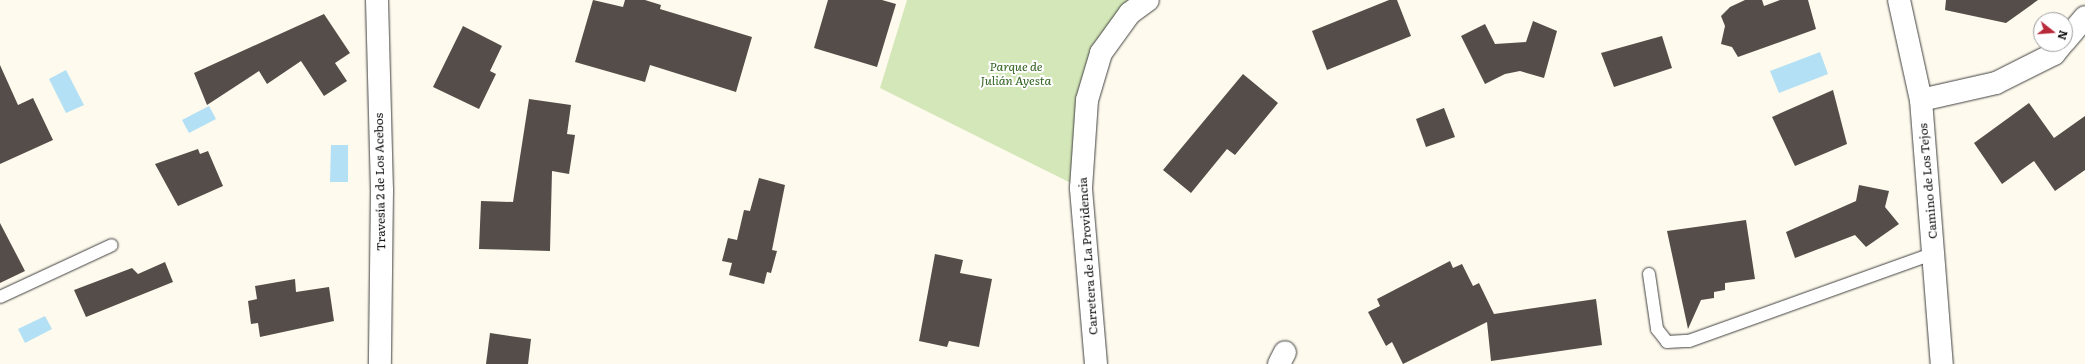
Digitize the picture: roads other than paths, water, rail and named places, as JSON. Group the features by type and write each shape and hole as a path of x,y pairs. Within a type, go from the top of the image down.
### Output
{"street":[{"name":"Travesía 2 de Los Acebos","path":"377,0 382,190 380,364"},
{"name":"Carretera de La Providencia","path":"1096,364 1081,188 1088,100 1101,53 1130,13 1148,0"},
{"name":"Camino de Los Tejos","path":"1899,0 1921,100 1935,253 1942,364"},
{"path":"2073,31 2085,17"},
{"path":"1921,100 1996,83 2056,52"}],"lane":[{"path":"0,297 112,245"},
{"path":"1650,274 1657,329 1667,342 1688,341 1935,253"}],"water":[{"path":"1820,52 1828,74 1779,93 1770,71"},
{"path":"66,70 84,105 66,113 49,79"},
{"path":"209,106 216,119 189,133 182,120"},
{"path":"331,145 348,145 348,182 330,182"},
{"path":"45,316 52,329 25,343 18,329"}],"park label":[{"name":"Parque de Julián Ayesta","path":"1016,74"}]}
